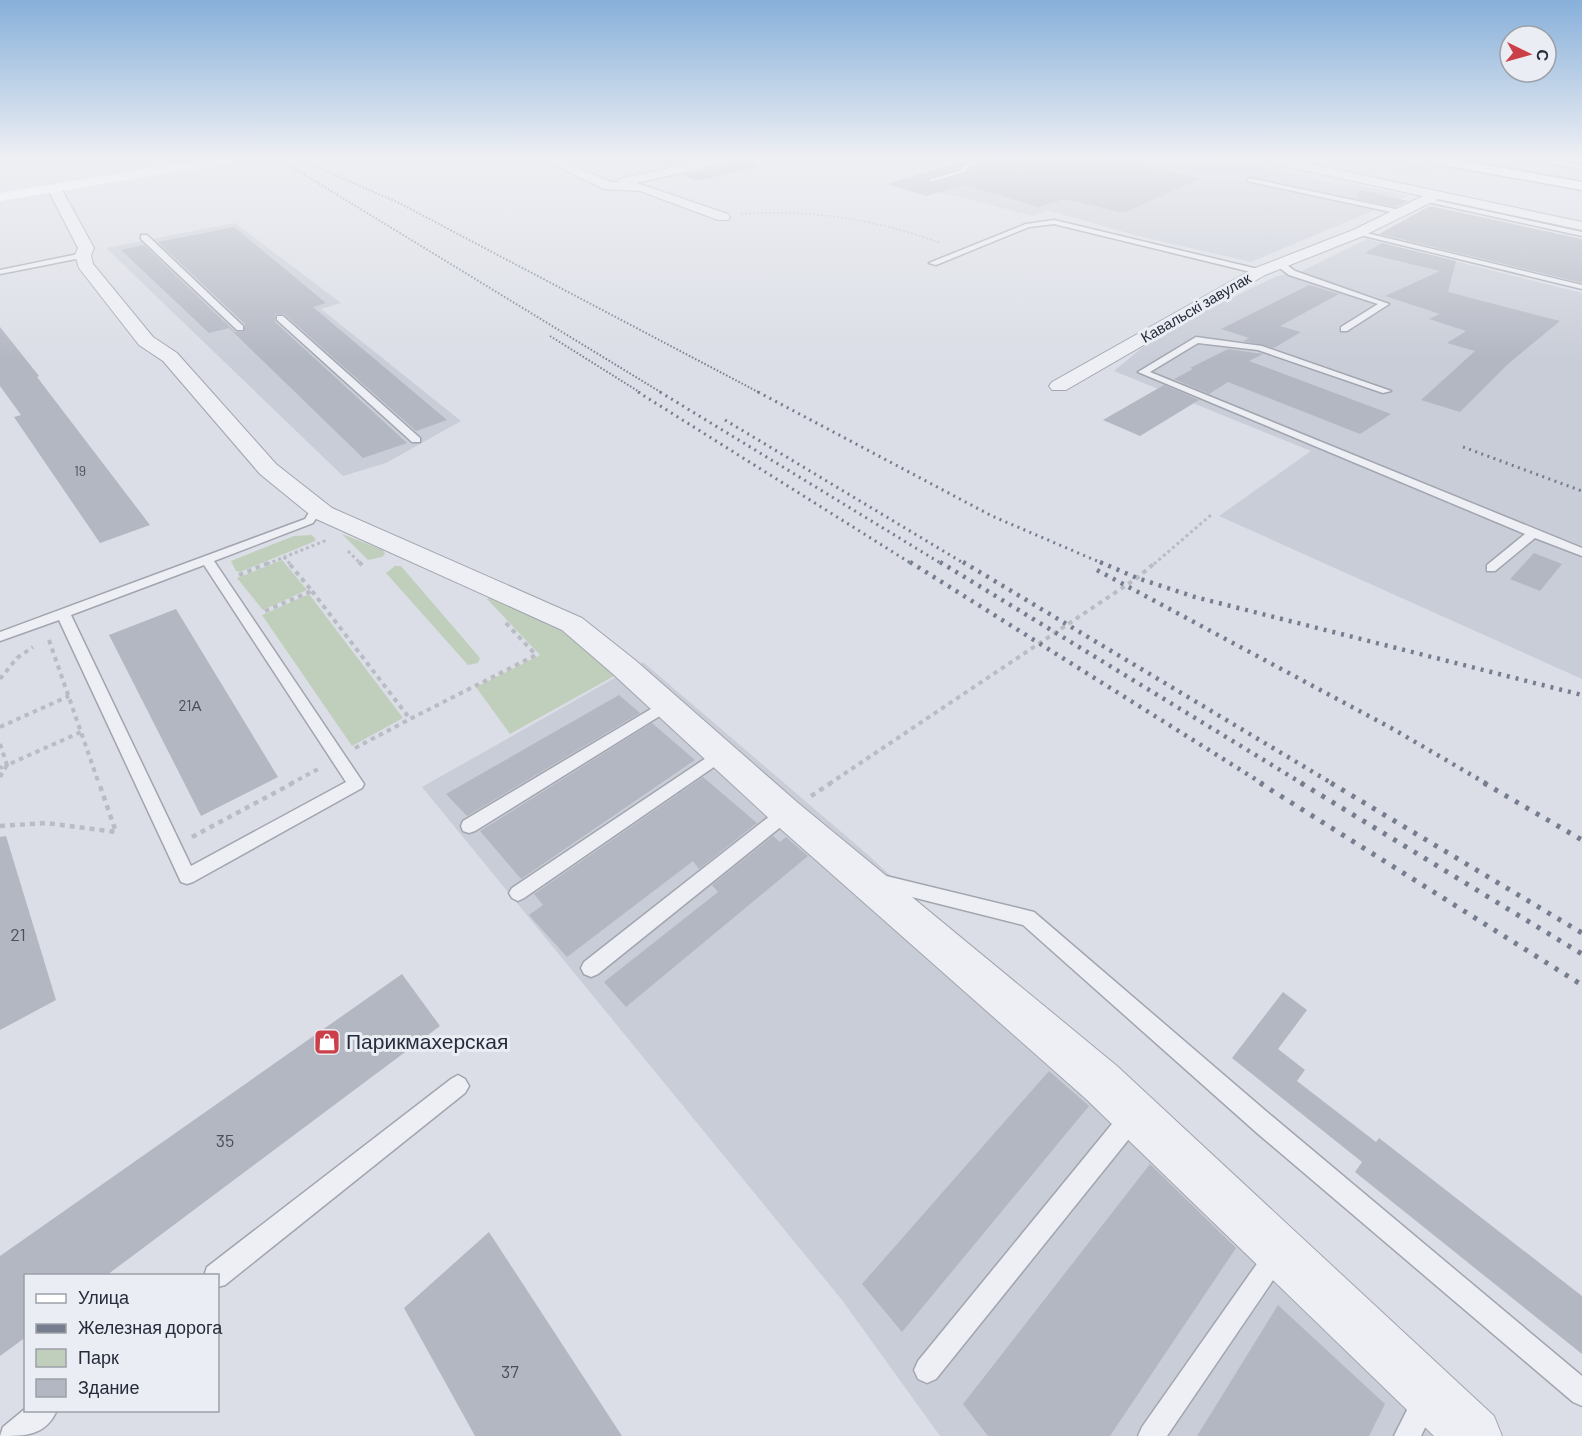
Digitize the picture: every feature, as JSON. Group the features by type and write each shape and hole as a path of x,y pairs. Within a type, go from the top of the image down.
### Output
{"street":[{"path":"74,225 86,248 83,255 85,265 146,341 170,357 268,469 317,508 572,624 786,813 1101,1082 1474,1436"},
{"name":"Кавальскі завулак","path":"1059,386 1259,272 1374,225"}],"lane":[{"path":"933,263 1028,225"},
{"path":"1066,225 1259,272"},
{"path":"1545,225 1582,234"},
{"path":"1358,233 1582,287"},
{"path":"144,237 240,327"},
{"path":"0,272 83,255"},
{"path":"1280,264 1292,273 1385,304 1344,329"},
{"path":"280,318 416,440"},
{"path":"1386,391 1259,348 1196,340 1143,372 1582,552"},
{"path":"0,637 309,521 317,508"},
{"path":"1491,568 1533,533"},
{"path":"63,614 187,877 356,784 207,559"},
{"path":"469,826 666,705"},
{"path":"518,893 720,754"},
{"path":"591,968 786,813"},
{"path":"862,878 1028,918 1265,1125 1582,1393"},
{"path":"217,1274 458,1086"},
{"path":"927,1370 1134,1114"},
{"path":"1151,1436 1279,1251"},
{"path":"1407,1436 1429,1393"},
{"path":"12,1436 42,1412"}],"path":[{"path":"888,225 963,252"},
{"path":"786,813 1137,578 1211,515"},
{"path":"284,557 410,718"},
{"path":"261,612 312,591"},
{"path":"186,827 191,838 410,718 536,655 498,614"},
{"path":"0,826 46,823 116,832 48,636"},
{"path":"0,727 69,696"},
{"path":"0,768 81,732"},
{"path":"0,744 7,765 0,777"}],"shaded area":[{"path":"225,225 238,225 341,303 321,309 461,421 386,463 343,476 106,248"},
{"path":"1100,225 1339,225 1251,262"},
{"path":"1367,239 1582,293 1582,679 1219,516 1311,451 1114,371 1149,342 1190,318 1277,276 1302,271"},
{"path":"643,662 867,854 1500,1436 940,1436 842,1300 422,787"}],"green space":[{"path":"342,534 383,550 385,554 382,557 368,560"},
{"path":"312,535 316,540 313,542 240,572 236,571 231,561 294,536"},
{"path":"282,560 307,590 263,610 237,578"},
{"path":"395,566 401,566 480,658 478,663 468,665 386,573"},
{"path":"309,594 403,718 352,746 262,615"},
{"path":"494,595 558,628 616,675 510,734 476,687 540,655 487,599"}],"building":[{"path":"1395,225 1518,225 1582,239 1582,283 1379,234"},
{"path":"234,227 326,303 313,307 447,420 416,431 284,314 275,314 275,322 407,443 363,458 229,328 209,333 121,250 144,245 235,332 243,332 245,324 158,242"},
{"path":"1382,243 1456,261 1448,292 1560,321 1508,364 1460,412 1421,400 1475,351 1447,343 1466,331 1429,319 1440,314 1385,296 1440,271 1365,253"},
{"path":"1309,285 1339,294 1280,326 1301,332 1274,348 1243,341 1249,338 1221,329"},
{"path":"0,327 150,525 100,543 14,417 21,415 0,386"},
{"path":"1228,349 1263,354 1249,361 1391,414 1360,434 1228,382 1209,394 1174,379 1193,369 1190,368"},
{"path":"1164,385 1199,400 1140,436 1103,420"},
{"path":"1534,553 1562,564 1540,591 1510,579"},
{"path":"176,609 278,777 201,816 109,635"},
{"path":"619,695 640,713 467,816 446,794"},
{"path":"652,723 695,760 521,879 480,831"},
{"path":"703,777 757,823 699,869 693,861 567,957 529,915 543,905 534,894"},
{"path":"6,836 56,1000 0,1030 0,837"},
{"path":"773,836 780,842 786,837 808,856 626,1007 604,982 718,892 712,885"},
{"path":"402,974 440,1026 108,1274 24,1274 24,1338 0,1356 0,1256"},
{"path":"1283,992 1307,1010 1278,1049 1305,1070 1297,1081 1376,1142 1379,1138 1582,1296 1582,1354 1355,1172 1362,1162 1232,1058"},
{"path":"1049,1071 1089,1106 902,1332 862,1284"},
{"path":"1150,1164 1236,1248 1110,1436 988,1436 963,1404"},
{"path":"489,1232 622,1436 475,1436 404,1308"},
{"path":"1278,1305 1385,1404 1369,1436 1197,1436"}],"railway":[{"path":"387,225 662,393"},
{"path":"441,225 760,393"},
{"path":"550,336 641,393"},
{"path":"638,392 912,564"},
{"path":"660,392 942,564"},
{"path":"758,392 992,516 1104,564"},
{"path":"725,420 965,564"},
{"path":"1463,447 1582,491"},
{"path":"910,562 1263,784"},
{"path":"940,562 1303,784"},
{"path":"963,562 1333,784"},
{"path":"1100,562 1137,578 1195,597 1582,695"},
{"path":"1097,570 1393,729 1487,784"},
{"path":"1260,783 1582,985"},
{"path":"1301,783 1582,954"},
{"path":"1331,783 1582,933"},
{"path":"1484,783 1582,840"}],"place":[{"name":"Парикмахерская","path":"327,1042"}]}
